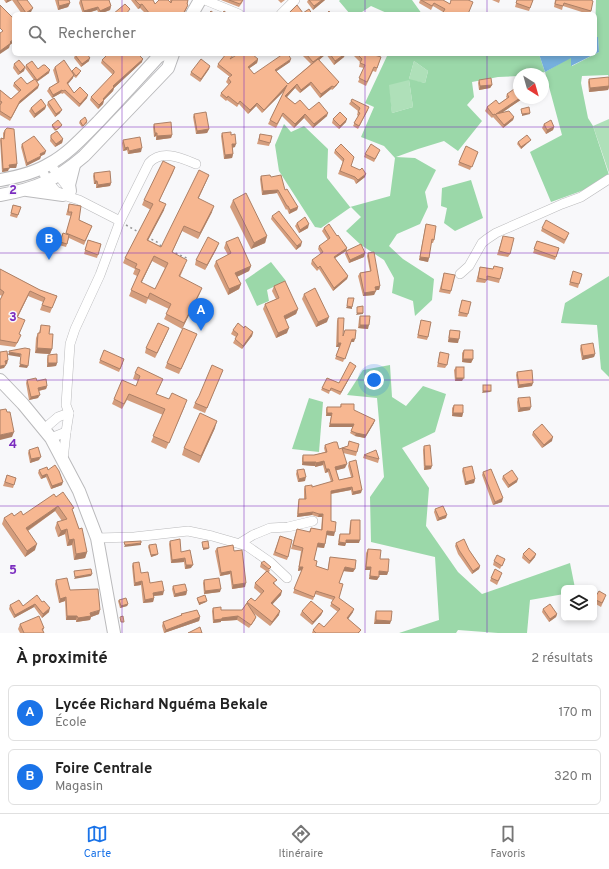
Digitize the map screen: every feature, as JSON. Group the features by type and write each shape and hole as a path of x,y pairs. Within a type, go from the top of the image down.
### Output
{"main road":[{"path":"193,12 200,0"},
{"path":"0,180 11,178 45,166 82,138 160,56"},
{"path":"0,195 26,190 48,182 74,165 168,68 172,56"},
{"path":"26,190 69,195 70,179 74,165"},
{"path":"0,380 48,433 79,491 97,538 114,633"}],"street":[{"path":"205,0 234,12"},
{"path":"283,12 296,0"},
{"path":"63,460 69,413 66,405 70,344 75,329 100,275 120,220 153,158 160,156 175,156 196,164"},
{"path":"45,166 59,176 69,195"},
{"path":"45,166 48,182 52,188 120,220"},
{"path":"460,274 469,266 482,243 487,239 502,230 562,204 573,201 609,179"},
{"path":"36,420 45,420 69,413"},
{"path":"48,433 58,417"},
{"path":"48,433 66,432"},
{"path":"240,543 253,535 270,528 288,527 313,521"},
{"path":"97,538 134,537 188,531 212,536 240,543 270,562 287,578"}],"path":[{"path":"120,220 157,242 161,246 189,259"}],"green space":[{"path":"412,0 421,12 384,12 371,6 362,12 348,12 339,1"},
{"path":"596,0 609,0 609,77 608,75 582,76 581,83 588,118 593,126 609,175 584,190 551,202 530,152 562,135 549,87 549,70 571,57 572,66 591,56 597,56 597,53 599,52"},
{"path":"387,56 540,56 544,68 513,68 513,76 498,77 472,82 474,97 467,105 482,121 458,151 444,141 396,157 415,158 436,170 425,192 428,207 420,224 397,234 389,246 403,259 434,279 432,300 415,316 413,301 392,293 394,278 384,260 361,245 346,231 361,217 351,207 321,228 315,227 279,171 275,145 284,124 291,132 304,126 328,149 327,178 350,207 390,196 395,158 384,146 361,137 374,107 365,103","holes":["414,61 428,71 425,83 409,79","409,80 413,107 392,113 389,85"]},
{"path":"414,61 428,71 425,83 409,80 413,107 392,113 388,84 409,79"},
{"path":"609,119 609,173 593,126"},
{"path":"471,180 483,218 455,231 444,223 447,208 441,206 442,188"},
{"path":"271,262 286,281 267,290 269,301 257,306 245,280"},
{"path":"609,276 609,377 601,369 597,325 561,323 565,303"},
{"path":"390,365 392,397 406,406 423,386 446,394 435,432 402,448 429,488 426,526 458,572 482,594 570,563 574,585 561,585 561,595 530,600 527,633 498,633 458,630 456,633 399,633 439,620 435,557 371,542 370,497 384,477 377,398 347,395 363,370"},
{"path":"309,398 323,402 319,452 292,449"}],"water":[{"path":"597,37 598,37 599,52 597,53"},
{"path":"540,56 591,56 571,66 571,58 549,70 549,68 544,68"}],"building":[{"path":"17,0 27,0 33,8 25,12"},
{"path":"58,0 69,0 70,3 59,6"},
{"path":"81,0 109,0 111,6 100,11 98,7 84,11"},
{"path":"135,0 153,0 155,4 159,0 168,0 171,3 172,0 188,0 188,5 184,12 148,12 142,4 140,5"},
{"path":"229,0 243,0 240,4"},
{"path":"309,0 322,0 314,6"},
{"path":"421,0 443,0 450,4 451,0 468,0 473,2 469,12 443,12 445,9 434,3 432,6"},
{"path":"517,0 533,0 530,8 516,3"},
{"path":"556,0 593,1 591,11 564,3 563,6 555,4"},
{"path":"125,4 130,9 128,12 115,12"},
{"path":"0,5 12,17 12,40 10,42 11,43 0,51 0,33 3,31 0,28"},
{"path":"297,5 302,12 290,12"},
{"path":"76,56 88,56 90,58 82,64"},
{"path":"106,56 140,56 143,59 113,86 114,87 99,105 91,97 114,73 114,71 102,60"},
{"path":"224,56 232,56 230,59 235,56 254,56 258,59 248,67 254,74 280,56 289,56 291,59 275,70 288,84 318,59 339,82 334,87 332,86 321,94 311,82 301,90 297,84 285,96 295,104 300,100 309,110 319,102 328,113 314,124 305,114 295,124 283,113 277,124 270,120 287,85 264,110 257,103 250,110 240,101 238,104 228,96 227,98 221,93 231,82 228,78 232,75 218,64"},
{"path":"308,56 321,56 313,62"},
{"path":"331,56 342,56 335,61"},
{"path":"359,56 381,57 377,68 374,67 367,82 359,78 365,65 360,63 362,59"},
{"path":"201,59 210,66 201,79 191,72"},
{"path":"19,60 25,67 20,72 14,64"},
{"path":"64,60 74,75 67,83 74,93 80,87 88,95 80,104 65,90 53,95 49,88 59,82 55,67"},
{"path":"32,61 38,69 45,65 50,70 37,80 26,65"},
{"path":"76,67 81,71 76,76 72,71"},
{"path":"21,77 27,84 35,79 39,85 20,101 11,118 0,111 0,105 2,102 0,101 0,90 11,99 21,90 14,83"},
{"path":"609,77 609,86 590,88 589,79"},
{"path":"491,78 492,85 480,86 479,80"},
{"path":"513,90 513,103 496,114 509,111 514,117 504,125 487,107 496,100 499,104 509,97 507,94"},
{"path":"54,98 62,110 56,114 48,102"},
{"path":"41,99 46,106 35,114 31,108"},
{"path":"352,99 369,107 359,126 354,123 360,113 358,112 360,108 351,101"},
{"path":"529,107 530,113 522,114 521,109"},
{"path":"206,112 209,129 197,131 194,114"},
{"path":"340,112 347,119 340,126 333,119"},
{"path":"85,117 87,121 83,126 80,121"},
{"path":"58,120 62,125 56,130 52,125"},
{"path":"551,120 554,127 547,130 544,124"},
{"path":"171,122 172,135 157,136 157,133 155,133 154,124"},
{"path":"7,128 14,129 17,164 9,165 10,168 3,169 1,138 4,139 5,130"},
{"path":"57,131 63,139 56,144 51,138 51,135"},
{"path":"231,132 231,135 235,134 236,144 232,144 233,154 225,155 222,133"},
{"path":"260,134 272,136 270,143 259,140"},
{"path":"527,135 531,140 521,147 518,142"},
{"path":"34,136 46,151 40,154 41,156 27,163 22,144"},
{"path":"140,137 142,148 129,151 128,147 125,148 123,140"},
{"path":"341,144 354,157 351,166 360,170 362,168 366,174 358,180 355,177 340,171 344,159 335,150"},
{"path":"371,144 380,150 375,159 365,154"},
{"path":"466,146 478,152 472,167 459,162"},
{"path":"163,161 175,167 159,201 166,204 147,240 161,247 199,170 209,175 198,198 214,206 200,233 184,226 172,252 187,260 179,276 202,288 184,323 166,314 171,304 150,293 148,298 131,290 140,270 135,268 137,264 125,258 153,204 144,200","holes":["154,256 168,263 155,289 141,282"]},
{"path":"110,171 111,183 98,185 97,181 95,181 94,173"},
{"path":"270,175 271,177 281,175 285,190 287,189 298,207 290,210 278,190 263,191 261,176"},
{"path":"246,193 267,236 254,243 233,200"},
{"path":"69,204 81,206 79,220 92,226 85,241 66,233 72,212 68,212"},
{"path":"13,205 21,207 18,215 11,213"},
{"path":"279,211 302,242 297,246 272,216"},
{"path":"305,217 309,224 300,230 297,223"},
{"path":"546,220 569,233 565,240 542,228"},
{"path":"329,224 347,248 334,257 348,276 334,288 320,266 318,268 312,260 323,252 319,246 330,238 324,228"},
{"path":"426,224 436,226 429,258 420,257"},
{"path":"63,233 69,235 67,244 60,242"},
{"path":"503,236 514,238 510,254 499,251"},
{"path":"208,237 219,243 207,265 196,260"},
{"path":"238,237 251,266 235,273 241,284 229,289 216,261 231,253 226,242"},
{"path":"88,240 101,244 98,255 85,250"},
{"path":"537,241 559,248 556,257 534,249"},
{"path":"361,244 365,253 350,260 346,251"},
{"path":"374,252 380,286 375,287 376,291 364,293 360,273 371,271 368,253"},
{"path":"494,266 503,268 500,279 487,276 487,280 478,278 480,267 493,269"},
{"path":"0,269 40,290 57,296 52,308 42,305 45,298 30,291 17,317 25,320 17,343 0,340 0,300 4,292 0,289"},
{"path":"573,271 582,274 579,284 570,282"},
{"path":"444,273 455,275 451,291 441,289"},
{"path":"285,281 298,309 284,316 289,328 278,333 265,304 279,298 274,286"},
{"path":"315,288 329,317 318,322 304,294"},
{"path":"348,298 354,298 352,307 347,306"},
{"path":"462,300 471,302 468,314 459,312"},
{"path":"363,306 363,313 357,313 357,307"},
{"path":"360,316 370,316 369,325 360,325"},
{"path":"338,318 344,318 343,336 345,330 356,330 355,339 352,339 345,359 336,356 341,343 338,343"},
{"path":"421,320 431,322 428,337 418,335"},
{"path":"158,323 169,328 157,353 146,348"},
{"path":"238,323 244,328 245,326 253,332 243,346 235,339 238,334 233,330"},
{"path":"41,325 50,326 49,334 53,334 52,349 37,348 38,333 40,333"},
{"path":"183,328 197,334 181,369 167,363"},
{"path":"450,330 460,331 459,339 449,338"},
{"path":"593,343 595,354 583,356 581,345"},
{"path":"25,348 30,349 28,366 20,364 21,354 9,352"},
{"path":"104,350 124,359 120,369 100,360"},
{"path":"464,350 473,350 473,359 463,359"},
{"path":"7,351 8,360 5,361 6,365 0,366 0,352"},
{"path":"440,352 449,354 447,365 438,363"},
{"path":"57,354 57,363 48,363 48,355"},
{"path":"350,362 356,366 341,392 331,388 330,391 322,388 327,378 339,383"},
{"path":"212,365 223,370 207,408 195,403"},
{"path":"138,367 163,379 156,394 169,399 172,393 187,400 169,443 153,436 165,409 129,394 124,404 114,399 122,380 136,386 140,376 135,373"},
{"path":"456,367 464,367 464,378 456,378"},
{"path":"532,370 533,383 519,385 517,372"},
{"path":"36,378 37,381 46,379 47,386 38,388 40,395 31,397 27,380"},
{"path":"483,385 491,385 491,391 483,391"},
{"path":"530,397 531,407 520,408 518,398"},
{"path":"341,404 354,404 354,410 375,420 366,435 351,431 354,424 330,424 332,413 327,413 327,407 341,407"},
{"path":"454,405 463,405 463,413 453,413"},
{"path":"6,409 7,412 10,412 14,432 0,435 0,410"},
{"path":"200,413 217,421 201,456 184,448"},
{"path":"542,424 553,437 544,445 533,432"},
{"path":"349,441 359,444 357,452 342,448 348,446"},
{"path":"334,442 337,442 339,449 342,448 347,464 335,467 339,480 353,477 349,462 356,460 362,490 353,492 352,487 331,491 331,521 336,522 335,532 327,531 325,544 318,543 314,560 317,561 316,566 328,570 330,557 356,560 355,569 345,567 339,583 343,584 339,598 354,609 347,618 361,630 358,633 316,633 313,630 319,623 324,627 340,609 331,603 335,597 316,591 314,597 294,589 303,567 299,567 303,548 293,545 297,529 310,532 311,528 322,530 323,514 313,512 298,514 299,499 306,499 305,486 312,485 312,487 333,481 329,469 326,469 324,461 316,463 303,462 303,455 314,455 327,452 325,445"},
{"path":"430,445 432,466 425,466 424,446"},
{"path":"38,447 41,457 31,459 29,450"},
{"path":"376,450 379,459 364,455"},
{"path":"55,465 63,482 52,486 47,474 42,476 39,470 47,467 48,470"},
{"path":"472,466 475,479 466,482 463,468"},
{"path":"304,469 306,477 299,479 297,470"},
{"path":"491,469 503,498 495,502 483,472"},
{"path":"512,470 518,479 509,485 503,476"},
{"path":"7,475 16,478 14,485 5,482"},
{"path":"63,492 74,508 72,509 79,529 82,528 87,552 76,554 74,539 69,540 67,529 61,531 57,522 67,519 58,506 26,528 37,544 27,551 4,518 12,513 14,516 21,511 23,515 54,494 56,497"},
{"path":"443,506 447,515 439,518 435,509"},
{"path":"351,520 360,520 360,540 346,540 346,543 339,542 340,534 350,534"},
{"path":"280,536 292,540 288,557 275,552"},
{"path":"180,539 181,552 190,550 193,565 186,565 185,558 172,560 170,541"},
{"path":"464,539 469,550 480,566 473,571 456,543"},
{"path":"141,541 141,543 125,545 124,542"},
{"path":"208,541 209,548 203,548 202,542"},
{"path":"156,544 158,554 151,555 149,545"},
{"path":"233,545 234,551 242,550 246,583 233,585 231,571 221,573 217,548"},
{"path":"529,548 536,554 530,561 523,554"},
{"path":"368,549 381,550 380,559 389,559 388,572 379,571 379,577 370,576 371,567 366,567"},
{"path":"497,555 505,559 502,566 494,561"},
{"path":"264,561 271,567 269,569 261,563"},
{"path":"139,562 141,573 148,572 150,583 162,581 164,591 153,593 154,598 145,600 142,581 135,583 133,563"},
{"path":"91,569 92,574 75,577 74,571"},
{"path":"495,569 502,573 498,581 491,578"},
{"path":"267,571 277,580 273,583 282,591 271,603 280,611 272,622 247,602 251,598 255,601 264,591 255,583"},
{"path":"67,578 70,590 98,589 100,610 90,613 91,616 78,618 77,616 67,616 66,597 60,599 56,580"},
{"path":"219,578 221,589 205,591 204,580"},
{"path":"185,584 187,591 175,594 173,586"},
{"path":"599,591 606,595 602,603 597,600 597,594"},
{"path":"37,595 42,602 44,601 50,608 43,614 35,604 15,615 10,605 19,600 23,606"},
{"path":"205,595 207,601 199,603 197,598"},
{"path":"126,598 128,604 121,606 119,600"},
{"path":"311,601 323,611 313,622 302,611"},
{"path":"247,603 256,617 251,625 238,616 214,620 213,608 221,607 221,610 242,610"},
{"path":"550,604 557,614 550,619 543,609"},
{"path":"197,610 200,617 166,630 163,622 182,615 181,614"},
{"path":"376,611 392,611 391,621 376,620"},
{"path":"39,616 44,628 42,629 44,633 24,633 20,624"},
{"path":"123,616 124,622 121,622 120,617"},
{"path":"200,627 202,633 188,633"}],"place":[{"name":"Foire Centrale","path":"49,260"},
{"name":"Lycée Richard Nguéma Bekale","path":"201,331"}]}
